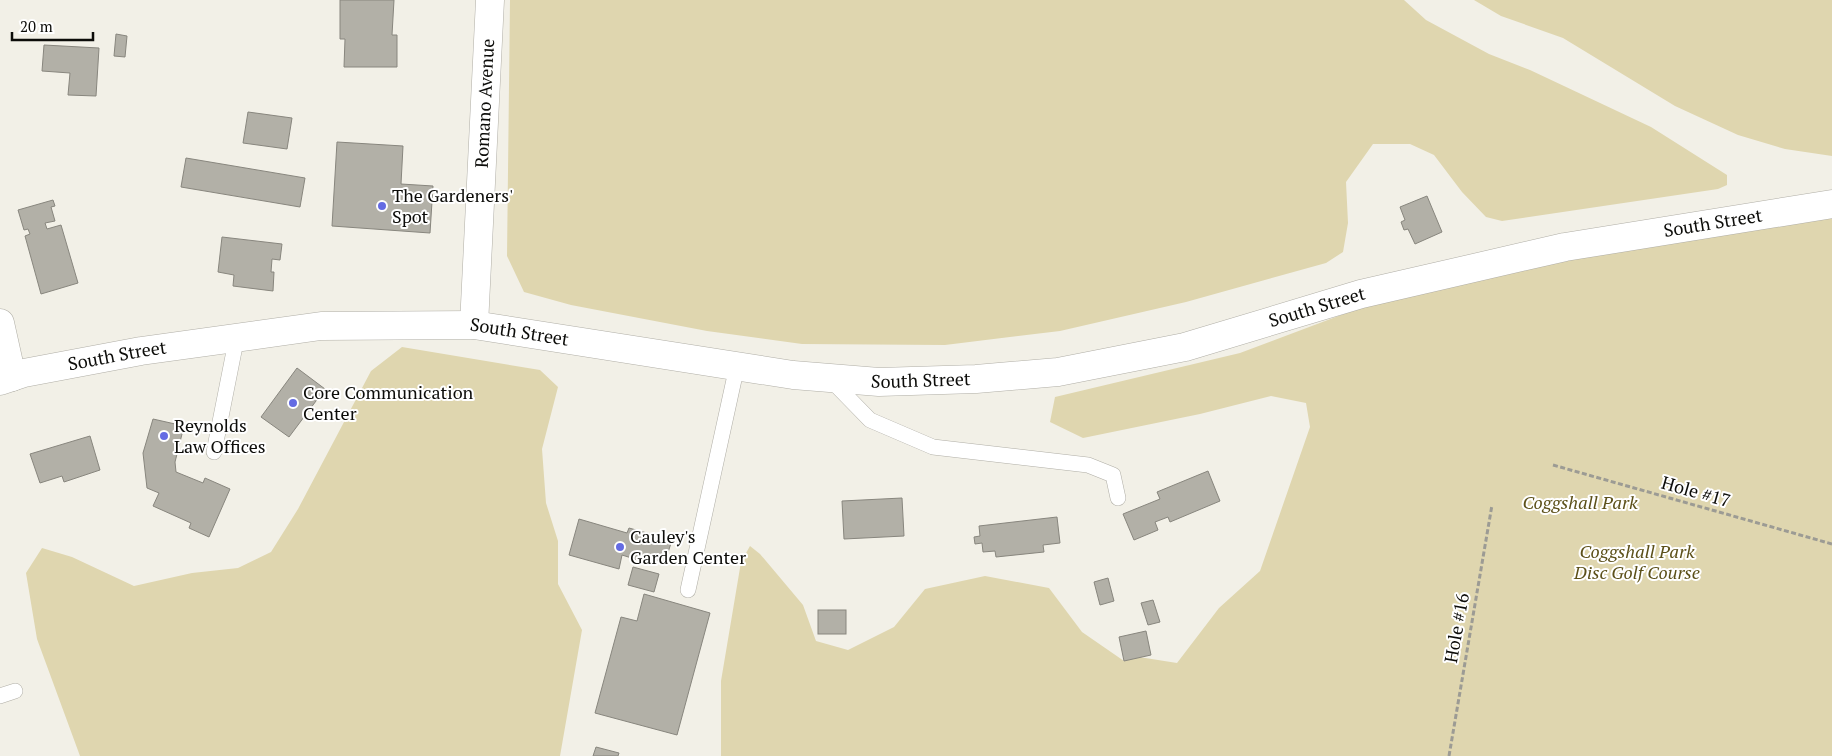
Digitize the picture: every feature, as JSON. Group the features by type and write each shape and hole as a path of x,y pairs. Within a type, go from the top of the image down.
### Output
{"main road":[{"name":"Romano Avenue","path":"474,325 490,0"},
{"name":"South Street","path":"6,379 141,351 237,336 321,326 474,325 793,375 879,382 976,379 1058,372 1185,347 1361,294 1566,247 1832,204"},
{"path":"0,323 6,379"}],"lane":[{"path":"214,452 237,336"},
{"path":"688,590 737,366"},
{"path":"829,378 870,420 933,447 1088,465 1113,475 1118,498"},
{"path":"0,696 15,691"}],"path":[{"name":"Hole #17","path":"1553,465 1832,544"},
{"name":"Hole #16","path":"1449,756 1492,505"}],"green space":[{"path":"510,0 1404,0 1426,20 1489,54 1530,70 1651,127 1727,175 1727,185 1718,189 1502,221 1486,217 1462,192 1434,155 1410,144 1373,144 1346,182 1348,223 1343,252 1326,263 1186,302 1060,331 945,345 802,344 707,331 571,305 524,292 507,256"},
{"path":"1474,0 1832,0 1832,156 1785,149 1738,135 1675,106 1563,38 1501,16"},
{"name":"Coggshall Park","path":"1832,204 1832,756 721,756 721,681 741,562 750,546 760,554 803,605 816,641 848,650 894,627 925,589 985,576 1049,588 1082,632 1124,661 1139,657 1177,663 1219,608 1260,571 1310,427 1306,403 1271,396 1200,414 1083,438 1050,422 1055,397 1240,353 1357,309 1361,294"},
{"path":"402,347 540,370 558,387 542,449 546,503 558,541 558,584 582,630 560,756 80,756 37,639 26,573 42,548 72,557 134,586 192,573 238,568 271,552 298,509 371,371"}],"building":[{"path":"340,0 394,0 392,35 397,35 397,67 344,67 345,39 340,39"},
{"path":"116,34 127,36 125,57 114,56"},
{"path":"44,45 99,48 96,96 68,95 70,73 42,71"},
{"path":"248,112 292,118 287,149 243,143"},
{"name":"The Gardeners' Spot","path":"337,142 403,146 401,184 433,186 430,233 332,226"},
{"path":"186,158 305,178 300,207 181,187"},
{"path":"1427,196 1442,232 1415,244 1408,229 1404,230 1401,222 1405,220 1400,207"},
{"path":"53,200 55,206 51,207 55,221 45,223 47,229 61,225 78,283 41,294 25,236 30,234 28,229 24,230 18,210"},
{"path":"222,237 282,244 280,260 272,259 271,272 274,272 273,291 233,286 234,275 218,272"},
{"name":"Core Communication Center","path":"297,368 325,389 289,437 261,417"},
{"path":"153,419 184,426 175,462 176,472 203,483 205,478 230,489 209,537 189,528 191,523 153,506 159,493 147,488 143,453"},
{"path":"90,436 100,470 64,482 62,476 40,483 30,454"},
{"path":"1208,471 1220,501 1170,522 1168,517 1155,522 1158,530 1134,540 1123,514 1160,499 1157,492"},
{"path":"902,498 904,536 844,539 842,501"},
{"path":"1057,517 1060,543 1043,545 1044,552 996,557 995,551 983,552 982,543 975,544 974,537 980,536 979,526"},
{"name":"Cauley's Garden Center","path":"579,519 627,533 629,528 672,540 665,562 639,556 638,560 622,555 619,569 569,555"},
{"path":"633,567 659,574 654,592 628,585"},
{"path":"1108,578 1114,601 1100,605 1094,582"},
{"path":"644,594 710,613 677,735 595,713 621,617 637,621"},
{"path":"1153,600 1160,622 1148,625 1141,603"},
{"path":"818,610 846,610 846,634 818,634"},
{"path":"1146,631 1151,655 1124,661 1119,637"},
{"path":"596,747 619,753 618,756 593,756"}],"place":[{"name":"The Gardeners' Spot","path":"382,206"},
{"name":"Core Communication Center","path":"293,403"},
{"name":"Reynolds Law Offices","path":"164,436"},
{"name":"Cauley's Garden Center","path":"620,547"}],"park label":[{"name":"Coggshall Park Disc Golf Course","path":"1637,562"}]}
